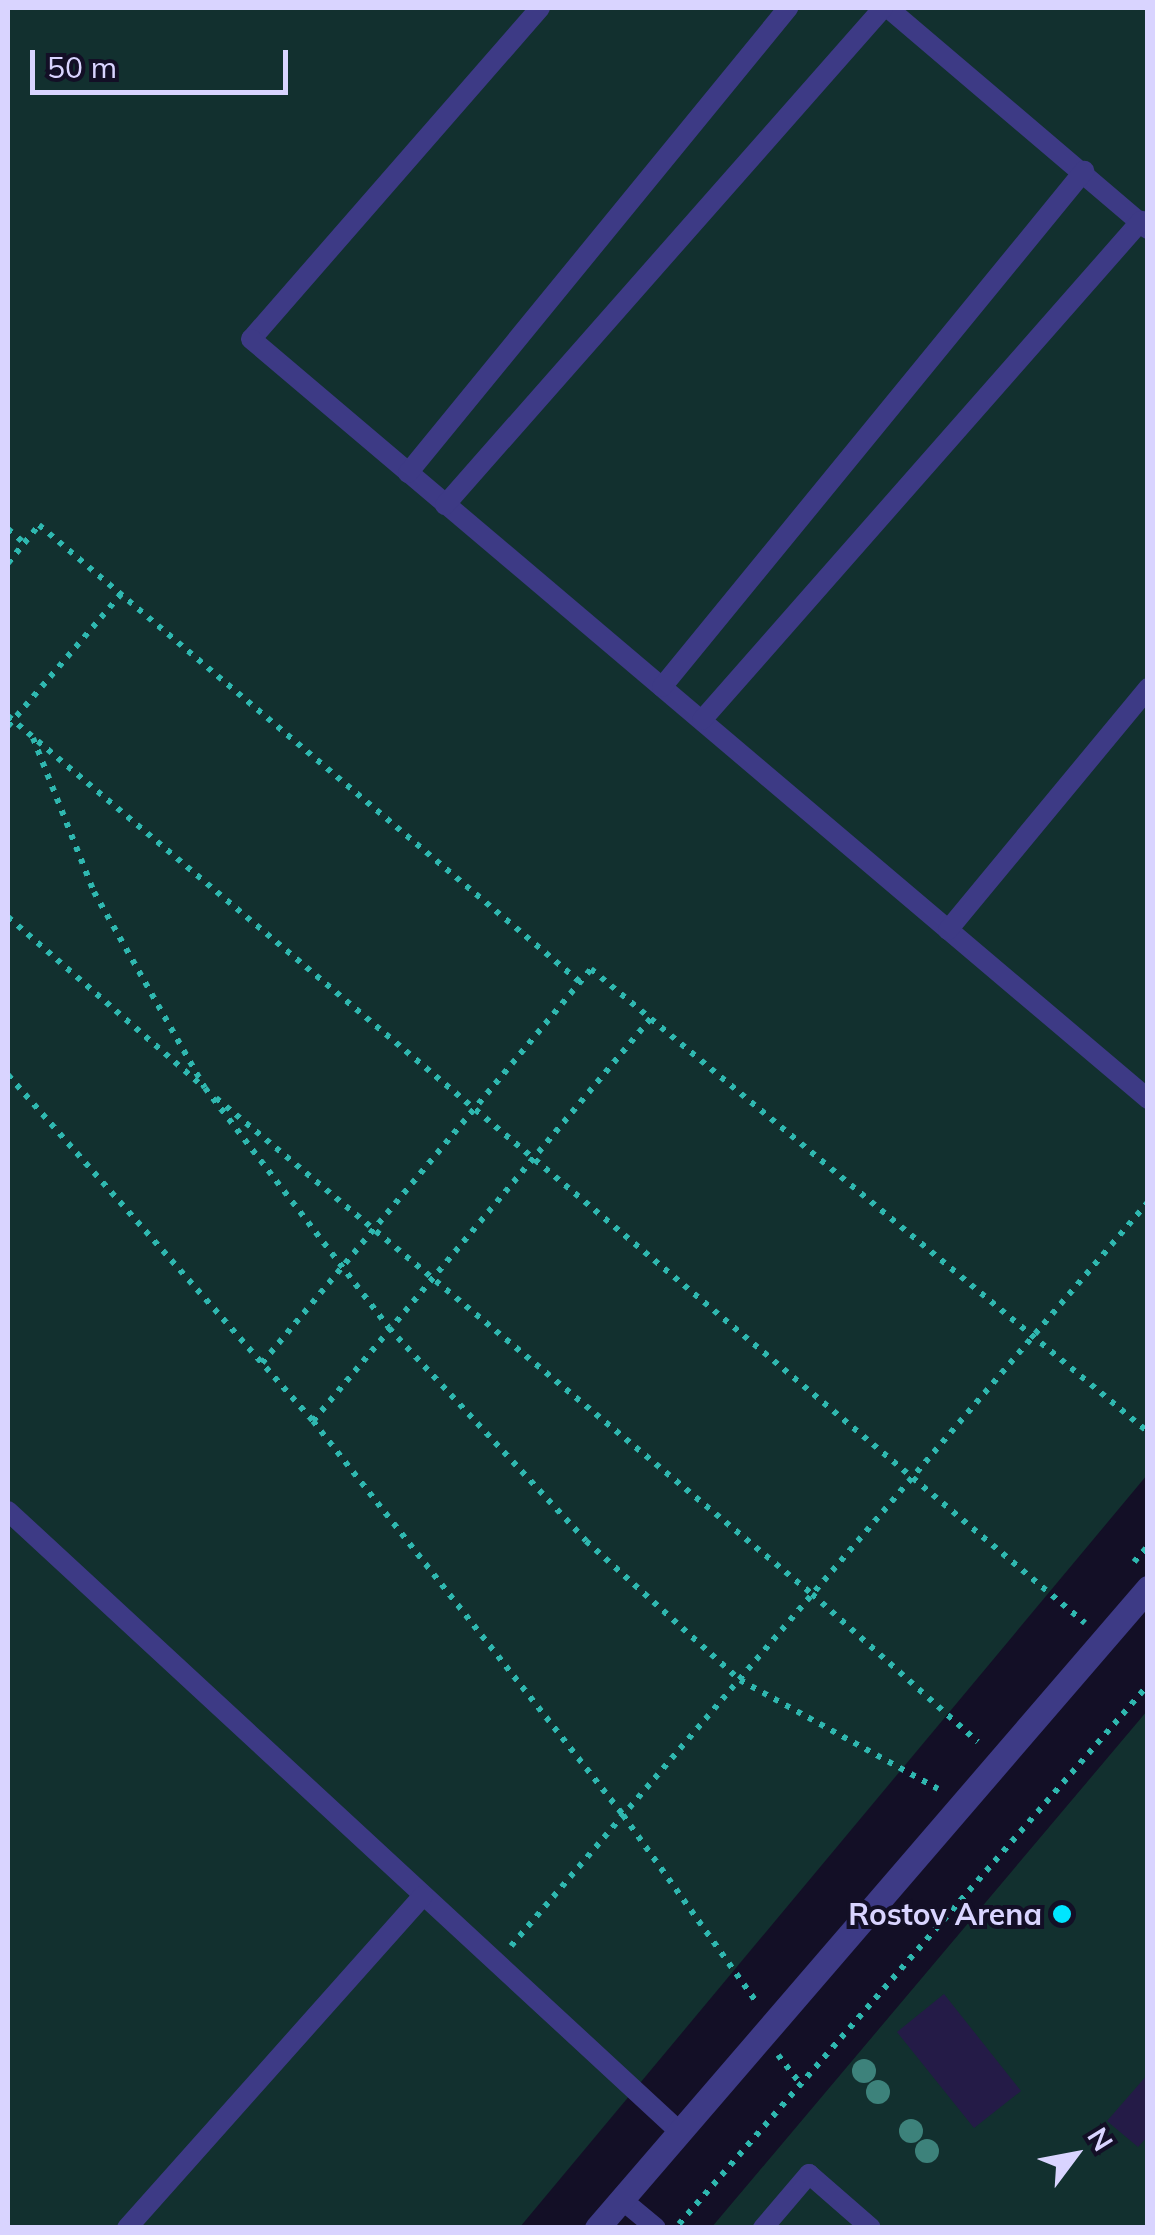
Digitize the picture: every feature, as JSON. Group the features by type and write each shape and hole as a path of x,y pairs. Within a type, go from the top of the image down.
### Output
{"street":[{"path":"597,2228 1148,1588"}],"lane":[{"path":"540,8 250,339 1148,1099"},
{"path":"408,473 788,8"},
{"path":"445,505 886,8 1084,171 1144,225 702,720"},
{"path":"662,687 1084,171"},
{"path":"948,930 1148,688"},
{"path":"8,1511 679,2132"},
{"path":"127,2228 423,1896"},
{"path":"762,2228 809,2174 871,2228"},
{"path":"622,2199 656,2228"}],"path":[{"path":"8,562 40,525 580,982"},
{"path":"8,529 24,543"},
{"path":"122,592 9,721 1105,1640"},
{"path":"33,738 94,892 205,1088 390,1328 586,1541 740,1680 958,1806"},
{"path":"8,918 370,1231 812,1594 1003,1758"},
{"path":"262,1363 592,968 1148,1432"},
{"path":"313,1422 651,1018"},
{"path":"8,1075 313,1422 623,1815 756,2001 762,2034 798,2082"},
{"path":"496,1964 1148,1202"},
{"path":"676,2228 798,2082 1148,1685"}],"green space":[{"path":"8,8 1147,8 1147,1475 520,2227 8,2227"},
{"name":"Rostov Arena","path":"1147,1711 1147,2227 711,2228 717,2221"}],"building":[{"path":"944,1994 1021,2091 974,2128 897,2032"},
{"path":"1148,2074 1148,2136 1138,2147 1107,2121"}],"place":[{"name":"Rostov Arena","path":"1062,1914"}]}
